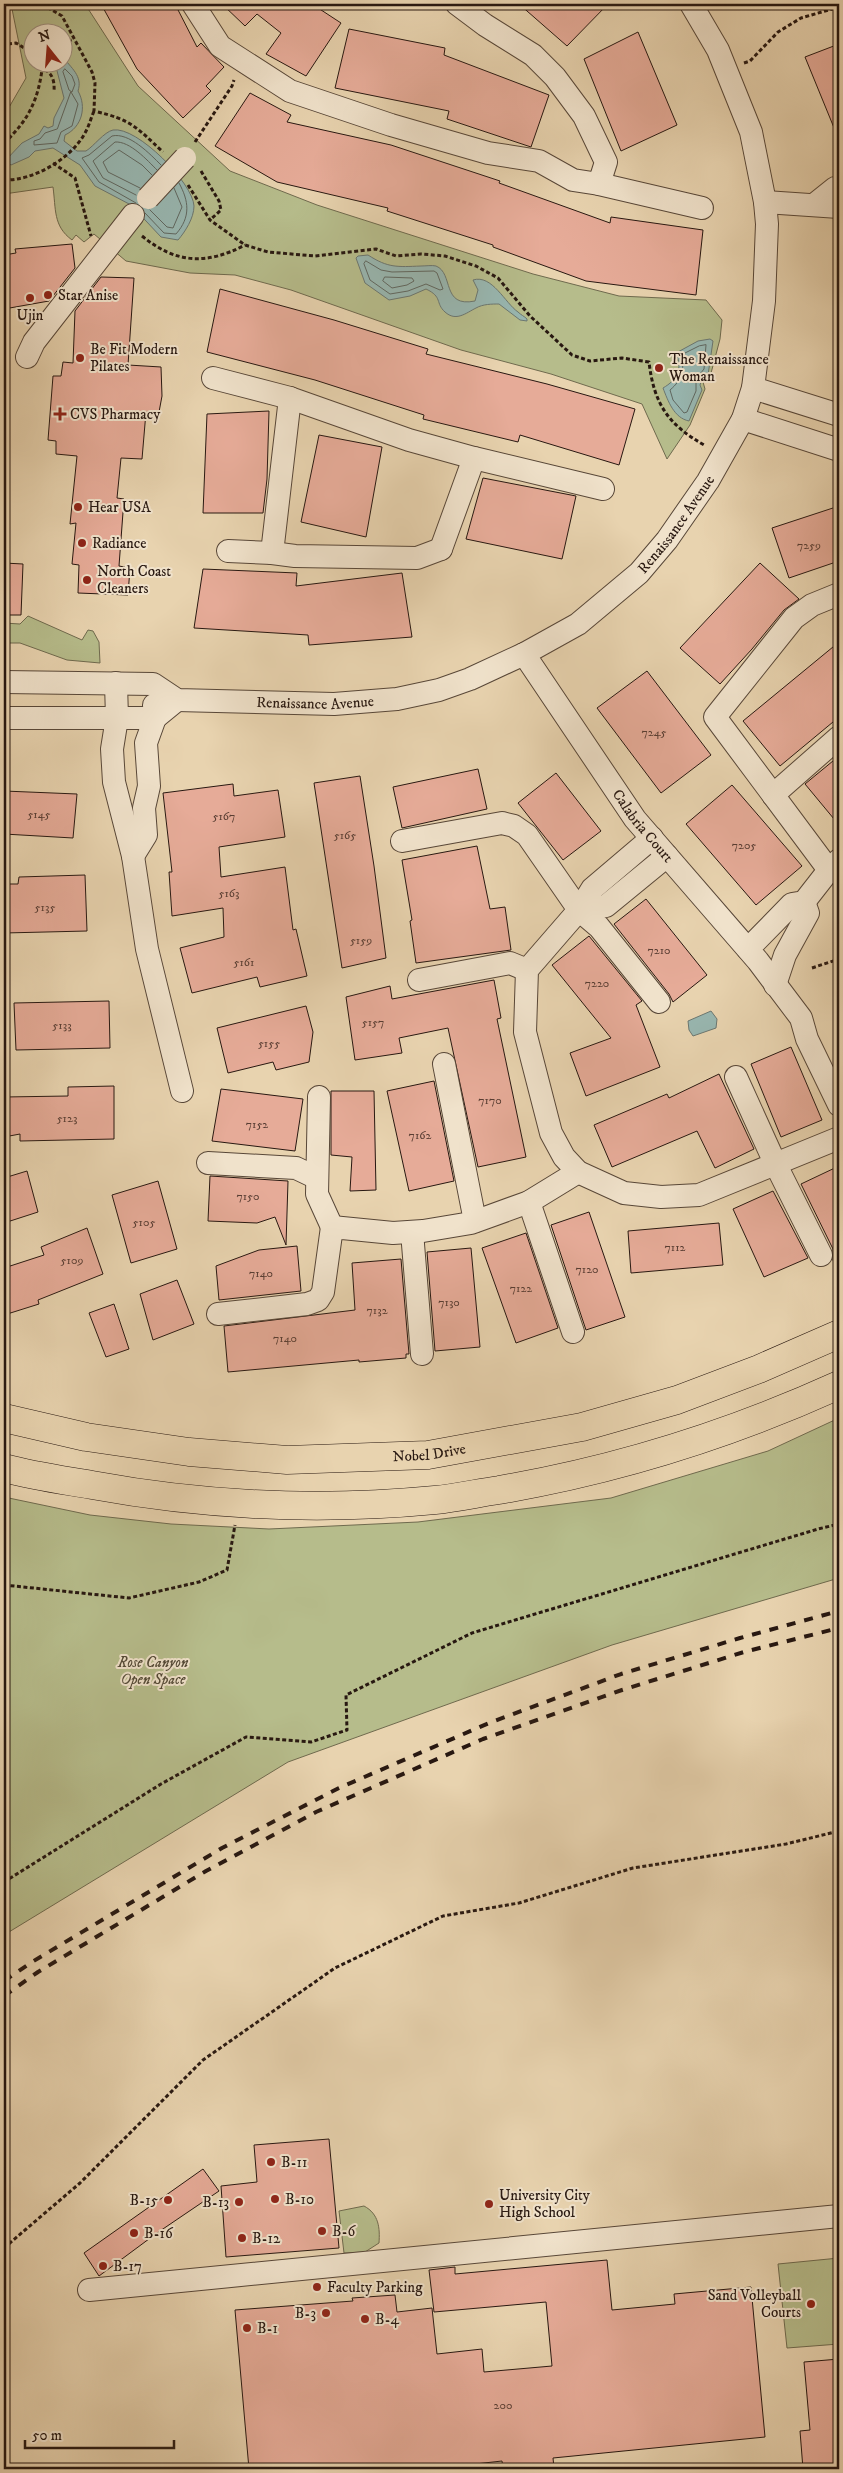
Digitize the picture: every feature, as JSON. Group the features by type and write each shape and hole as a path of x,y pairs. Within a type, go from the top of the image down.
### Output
{"main road":[{"name":"Nobel Drive","path":"4,1418 86,1437 189,1452 287,1460 428,1455 582,1427 677,1400 759,1369 839,1334"},
{"path":"4,1468 144,1495 239,1505 303,1507 436,1500 579,1475 691,1442 774,1414 839,1385"}],"street":[{"path":"193,4 220,46 290,91 391,125 488,153 539,161 573,180 599,184 702,208"},
{"path":"457,4 485,25 533,55 555,76 584,116 606,162 599,184"},
{"name":"Renaissance Avenue","path":"177,700 334,704 397,699 439,690 470,679 524,654 578,624 639,573 667,540 724,457 743,419 753,388 764,301 767,224 765,202 751,132 727,70 709,33 690,4"},
{"path":"148,198 182,161"},
{"path":"815,204 835,188 839,188"},
{"path":"765,202 839,207"},
{"path":"27,356 34,342 130,219"},
{"path":"213,378 290,398 409,440 474,458 603,489"},
{"path":"753,388 839,415"},
{"path":"272,553 290,398"},
{"path":"743,419 839,450"},
{"path":"228,551 295,556 417,558 446,554 474,458"},
{"path":"748,949 792,904 804,902 834,865 773,795 715,717 794,618 812,605 839,594"},
{"name":"Calabria Court","path":"524,654 635,819 748,949 801,1018 807,1039 839,1105"},
{"path":"4,682 154,684 177,700 155,718 4,718"},
{"path":"116,683 117,718 112,749 114,782 133,856 148,949 182,1090"},
{"path":"133,856 146,835 144,808 149,786 146,743 155,718 154,684"},
{"path":"773,795 839,737"},
{"path":"402,841 502,824 514,826 527,834 579,910 599,926 659,1002"},
{"path":"652,838 592,889 579,910 527,970 525,1032 551,1133 564,1157 578,1172 624,1193 661,1197 699,1195 839,1138"},
{"path":"579,910 606,906 667,856"},
{"path":"775,985 785,955 808,913 804,902"},
{"path":"419,980 510,964 527,970"},
{"path":"444,1064 475,1221"},
{"path":"736,1077 775,1163 821,1256"},
{"path":"218,1314 307,1304 318,1300 323,1292 332,1227 317,1194 319,1097"},
{"path":"208,1162 296,1168 317,1178"},
{"path":"332,1227 393,1233 412,1232 475,1221 529,1202 578,1172"},
{"path":"529,1202 573,1332"},
{"path":"412,1232 422,1354"},
{"path":"88,2290 839,2216"}],"path":[{"path":"4,180 18,181 64,156 85,133 94,111 95,83 92,72 62,16 42,4"},
{"path":"727,70 750,61 778,32 793,23 839,7"},
{"path":"8,44 16,43 22,47"},
{"path":"4,143 26,120 40,87 42,72"},
{"path":"50,72 54,83 54,92"},
{"path":"182,161 232,86 234,79"},
{"path":"94,111 115,116 132,124 182,161 210,220 245,245 268,252 315,256 376,249 396,256 421,254 445,256 476,266 498,278 530,316 572,355 590,361 622,358 649,362 652,388 662,409 692,438 724,457"},
{"path":"182,161 201,159 201,171 219,201 221,210 210,220"},
{"path":"53,163 75,178 81,191 92,240 100,259"},
{"path":"130,219 146,240 168,252 191,259 224,256 245,245"},
{"path":"812,968 839,959"},
{"path":"4,1585 129,1598 199,1582 227,1570 239,1505"},
{"path":"4,1882 161,1784 246,1737 311,1742 347,1730 346,1695 472,1633 839,1524"},
{"path":"4,2248 80,2183 203,2060 335,1968 443,1916 519,1903 632,1868 786,1844 839,1831"}],"green space":[{"path":"11,4 85,4 138,86 230,171 317,205 533,274 619,296 706,300 722,320 720,339 710,377 703,382 705,389 690,425 667,459 642,404 551,374 461,350 291,290 235,275 190,273 126,261 94,234 84,242 76,235 72,240 66,235 61,229 56,216 53,187 4,194 4,116 26,78 25,72 72,72 72,22 22,22 22,58"},
{"path":"28,616 82,640 88,630 93,631 99,642 100,663 67,660 20,643 4,643 4,623 20,624"},
{"name":"Rose Canyon Open Space","path":"839,1418 839,1578 612,1645 288,1762 4,1935 4,1497 90,1515 171,1524 269,1529 418,1522 611,1498 768,1451"},
{"path":"364,2206 376,2217 379,2243 365,2252 344,2253 339,2211"},
{"name":"Sand Volleyball Courts","path":"839,2258 839,2344 787,2348 778,2264"}],"water":[{"path":"72,68 79,81 78,91 81,97 82,110 79,122 65,135 64,141 77,151 86,151 110,131 123,131 149,146 174,171 191,196 194,206 191,220 178,240 161,237 131,205 95,186 80,165 53,148 35,151 29,157 11,165 5,161 22,143 39,134 44,126 48,128 53,126 54,118 64,98 57,72 72,72"},
{"path":"368,255 393,266 436,266 445,275 452,295 464,302 475,301 478,290 473,280 480,279 486,281 498,290 527,321 520,320 499,304 488,304 461,316 449,315 440,306 437,297 426,289 410,296 389,300 365,283 356,258"},
{"path":"710,339 713,341 708,375 703,376 700,385 702,390 689,421 676,413 669,403 663,388 675,378 679,369 676,353 698,341"},
{"path":"711,1011 717,1019 716,1028 693,1036 689,1030 688,1021"}],"building":[{"path":"101,4 175,4 197,47 201,43 224,67 206,86 211,91 183,118 137,69"},
{"path":"222,4 312,4 341,23 306,76 266,54 281,33 257,14 245,26"},
{"path":"519,4 608,4 567,46"},
{"path":"349,29 445,48 444,55 549,95 531,147 447,119 449,111 335,88"},
{"path":"638,32 677,125 621,151 584,59"},
{"path":"839,44 839,140 805,57"},
{"path":"250,93 291,115 287,122 391,145 500,181 499,183 610,223 611,217 703,230 696,295 586,281 493,247 493,245 387,211 388,208 277,182 215,146"},
{"path":"72,244 75,268 49,301 4,309 4,255 16,253 15,249"},
{"path":"101,277 134,278 128,365 161,367 162,396 159,412 146,412 142,459 121,458 117,498 124,499 119,566 130,568 128,595 78,593 79,565 72,564 76,523 70,524 77,456 56,454 56,441 48,440 53,376 61,376 63,362 73,363 75,311"},
{"path":"220,289 334,320 428,349 426,354 547,384 635,409 619,465 520,435 518,442 423,419 424,415 315,380 207,352"},
{"path":"269,411 267,479 263,513 203,513 207,414"},
{"path":"319,435 382,447 366,537 301,522"},
{"path":"483,478 576,496 562,559 466,539"},
{"path":"839,506 839,561 789,578 772,528"},
{"path":"4,563 23,564 21,615 4,615"},
{"path":"760,563 799,599 784,610 720,684 680,648"},
{"path":"203,569 297,573 296,586 402,573 412,637 309,645 308,635 194,628"},
{"path":"839,642 839,717 780,766 743,721"},
{"path":"647,671 711,755 661,793 597,708"},
{"path":"839,756 839,825 805,784"},
{"path":"478,769 487,809 402,828 393,787"},
{"path":"556,773 601,831 563,860 518,803"},
{"path":"360,776 386,958 342,968 314,783"},
{"path":"233,784 234,796 278,790 285,837 219,847 221,877 285,867 293,930 296,929 307,976 260,987 257,977 192,993 180,948 224,937 223,908 172,916 169,872 172,872 163,793"},
{"path":"732,785 802,866 756,905 686,824"},
{"path":"4,791 77,794 73,838 4,834"},
{"path":"477,846 490,909 505,907 511,950 416,963 410,921 412,920 402,860"},
{"path":"85,875 87,931 4,933 4,884 18,884 19,877"},
{"path":"646,899 707,975 673,1002 669,994 614,924"},
{"path":"589,936 642,1001 636,1005 660,1067 586,1096 570,1053 611,1038 552,965"},
{"path":"494,980 501,1018 497,1019 526,1157 478,1167 448,1028 399,1038 402,1053 355,1060 346,997 390,986 392,999"},
{"path":"109,1001 110,1048 16,1050 14,1003"},
{"path":"306,1006 313,1032 309,1062 276,1070 273,1062 228,1073 217,1028"},
{"path":"791,1047 822,1120 781,1137 751,1064"},
{"path":"719,1074 754,1149 715,1168 697,1131 612,1167 594,1125 667,1094 669,1098"},
{"path":"434,1081 454,1181 409,1191 387,1091"},
{"path":"114,1086 114,1139 20,1141 20,1134 4,1137 4,1097 68,1096 68,1087"},
{"path":"221,1089 303,1099 295,1151 212,1141"},
{"path":"331,1091 374,1091 376,1190 350,1191 352,1157 331,1155"},
{"path":"839,1166 839,1275 833,1260 833,1249 801,1184"},
{"path":"27,1171 38,1212 4,1223 4,1178"},
{"path":"210,1176 288,1181 286,1245 275,1217 257,1223 208,1221"},
{"path":"158,1181 177,1249 131,1263 112,1195"},
{"path":"773,1191 808,1258 764,1277 733,1209"},
{"path":"589,1212 625,1317 586,1330 551,1225"},
{"path":"719,1223 723,1265 631,1273 628,1231"},
{"path":"87,1228 103,1274 38,1300 39,1304 4,1315 4,1268 44,1255 41,1247"},
{"path":"526,1233 558,1328 516,1343 482,1248"},
{"path":"297,1246 301,1291 219,1300 216,1266 259,1250"},
{"path":"471,1248 480,1347 435,1351 427,1252"},
{"path":"401,1259 409,1354 406,1354 406,1358 359,1362 359,1360 228,1372 224,1326 355,1310 352,1263"},
{"path":"177,1280 194,1324 153,1340 140,1294"},
{"path":"114,1304 129,1349 106,1357 89,1313"},
{"path":"329,2139 339,2248 226,2257 221,2186 257,2182 254,2145"},
{"path":"203,2169 219,2191 157,2233 99,2276 84,2253"},
{"path":"607,2260 612,2310 675,2304 674,2294 751,2287 765,2437 553,2458 554,2468 503,2469 502,2461 466,2465 461,2469 249,2469 235,2310 353,2301 352,2298 395,2295 397,2312 432,2308 437,2354 482,2349 484,2372 552,2366 546,2302 434,2312 429,2270 455,2267 455,2274"},
{"path":"839,2359 839,2469 803,2469 800,2431 810,2430 804,2362"}],"railway":[{"path":"4,1981 32,1962 222,1848 339,1788 489,1723 621,1674 740,1638 839,1611"},
{"path":"4,1996 38,1972 206,1871 316,1812 483,1739 622,1690 744,1652 839,1628"}],"place":[{"name":"Star Anise","path":"48,295"},
{"name":"Ujin","path":"30,298"},
{"name":"Be Fit Modern Pilates","path":"80,358"},
{"name":"The Renaissance Woman","path":"659,368"},
{"name":"CVS Pharmacy","path":"60,414"},
{"name":"Hear USA","path":"78,507"},
{"name":"Radiance","path":"82,543"},
{"name":"North Coast Cleaners","path":"87,580"},
{"name":"B-11","path":"271,2162"},
{"name":"B-10","path":"275,2199"},
{"name":"B-15","path":"168,2200"},
{"name":"B-13","path":"239,2202"},
{"name":"University City High School","path":"489,2204"},
{"name":"B-6","path":"322,2231"},
{"name":"B-16","path":"134,2233"},
{"name":"B-12","path":"242,2238"},
{"name":"B-17","path":"103,2266"},
{"name":"Faculty Parking","path":"317,2287"},
{"name":"Sand Volleyball Courts","path":"811,2304"},
{"name":"B-3","path":"326,2313"},
{"name":"B-4","path":"365,2319"},
{"name":"B-1","path":"247,2328"}]}
